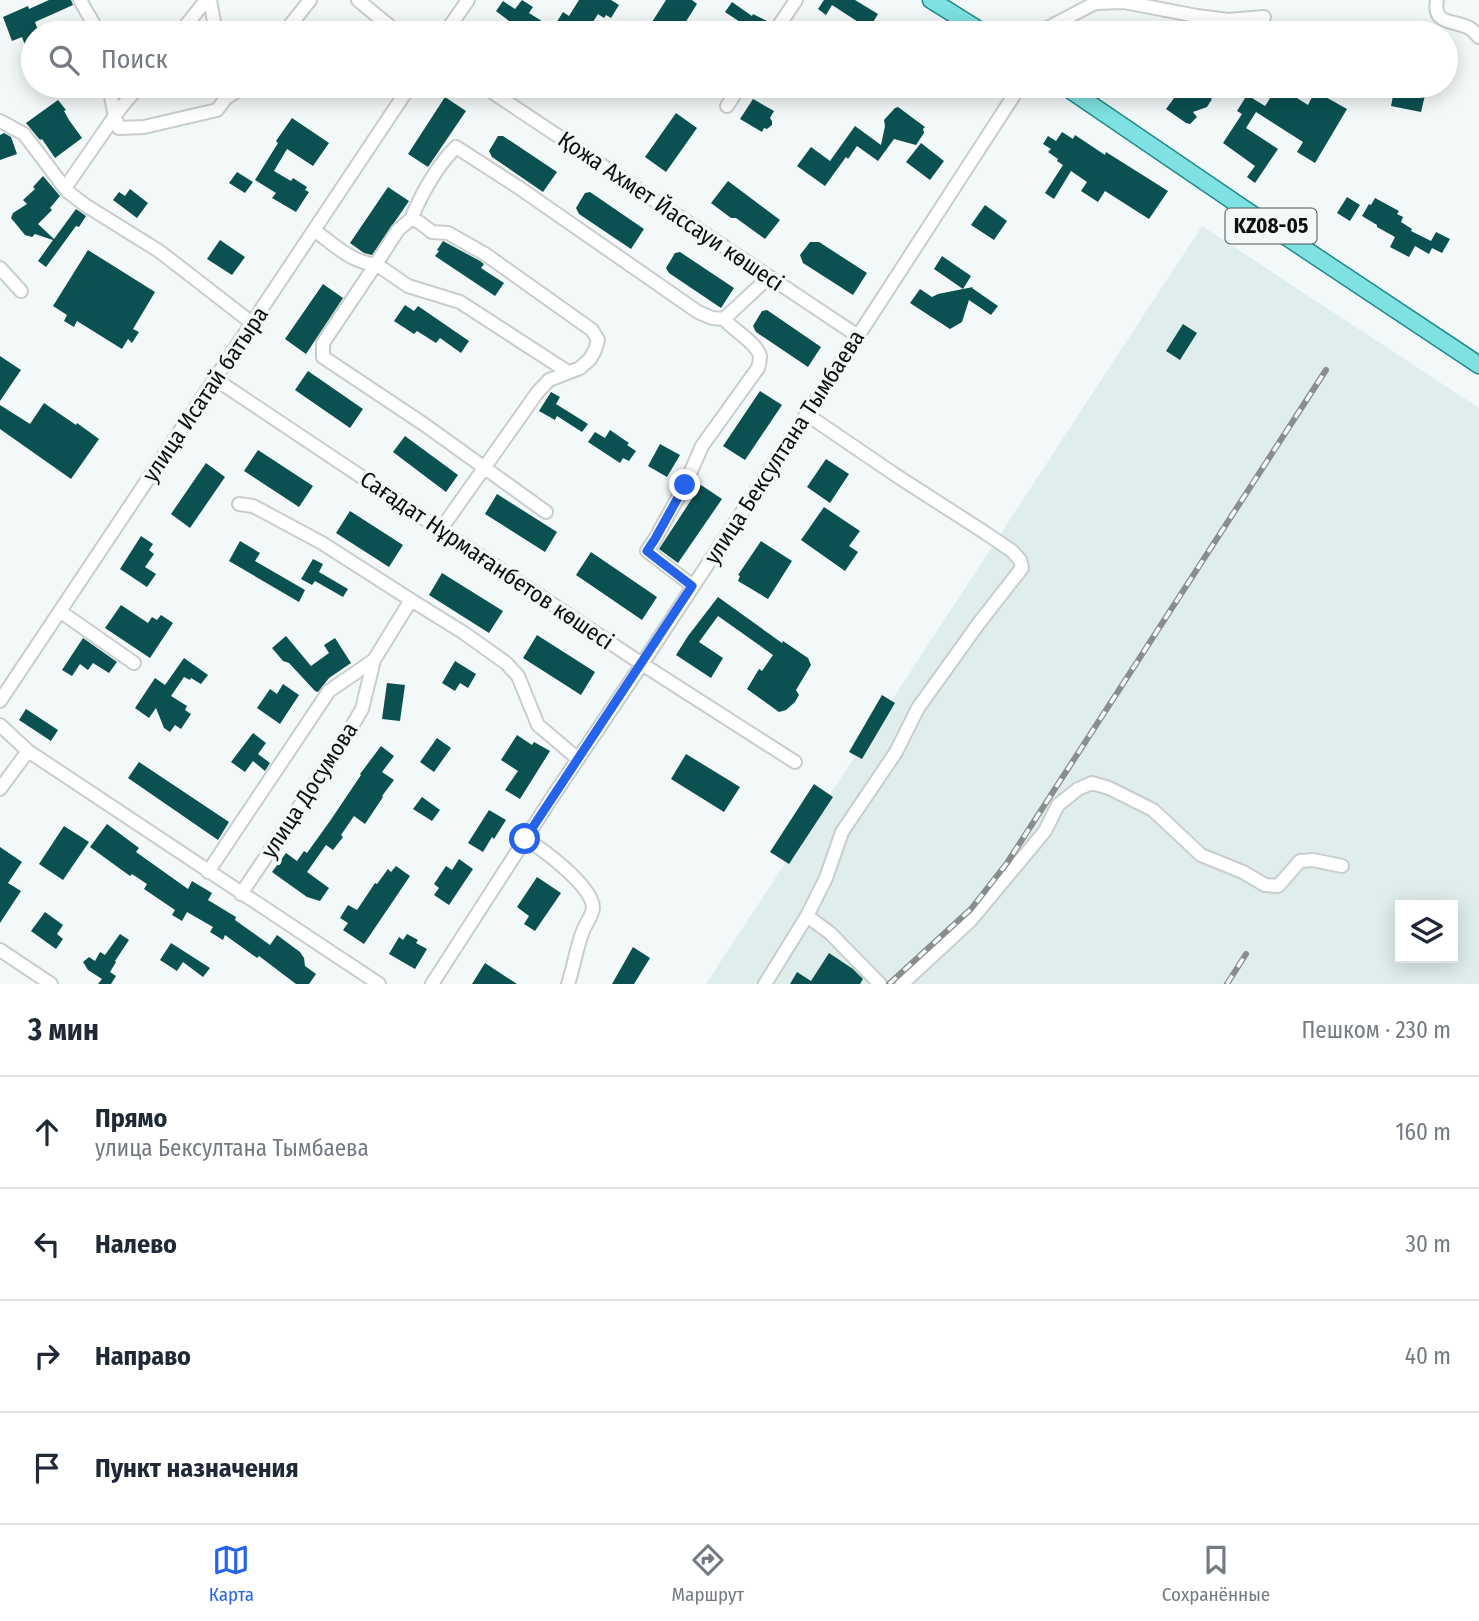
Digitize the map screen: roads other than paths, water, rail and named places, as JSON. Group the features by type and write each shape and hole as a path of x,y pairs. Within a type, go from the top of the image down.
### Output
{"main road":[{"path":"931,0 965,21"},
{"name":"KZ08-05","path":"1082,98 1243,208 1477,361"}],"street":[{"path":"80,0 91,21"},
{"path":"190,21 208,0"},
{"path":"208,0 213,21"},
{"path":"293,21 310,0"},
{"path":"358,0 383,21"},
{"path":"453,21 468,0"},
{"path":"782,21 796,0"},
{"path":"1437,0 1439,17 1445,21"},
{"path":"1061,21 1095,3 1124,2 1228,20 1264,17"},
{"path":"1458,25 1471,29 1479,37"},
{"path":"111,98 119,128 145,127 217,110 223,98"},
{"path":"65,188 130,98"},
{"name":"улица Исатай батыра","path":"0,701 402,98"},
{"name":"Қожа Ахмет Йассауи көшесі","path":"501,98 858,336"},
{"path":"727,106 732,98"},
{"name":"улица Бексултана Тымбаева","path":"432,984 1012,98"},
{"path":"0,121 24,134 65,188 85,205 159,251 252,323"},
{"path":"546,512 323,356 323,343 398,230 411,219 422,193 456,147 698,312 712,318 724,319 758,352 758,368 702,446 685,485 647,551 692,586"},
{"path":"411,219 432,232 448,233 485,254 592,330 598,340 590,359 580,368 549,380 518,419 441,529"},
{"path":"314,230 345,253 367,264 376,264 408,286 460,303 568,372"},
{"path":"0,268 21,290"},
{"path":"724,319 769,277"},
{"name":"Сағадат Нұрмағанбетов көшесі","path":"215,379 642,664 796,762"},
{"path":"765,984 807,916 826,878 842,832 896,752 918,708 1022,568 1020,560 1012,551 806,414"},
{"path":"239,504 253,506 322,543 506,663 518,676 538,725 578,759"},
{"path":"374,660 411,600"},
{"path":"61,612 134,663"},
{"name":"улица Досумова","path":"208,872 329,691 374,660"},
{"name":"улица Досумова","path":"241,894 362,709 374,660"},
{"path":"0,725 28,751 379,984"},
{"path":"0,789 28,751"},
{"path":"902,984 971,920 1045,831 1058,805 1078,789 1092,783 1109,788 1153,810 1201,855 1265,885 1278,886 1300,861 1313,860 1342,866"},
{"path":"525,839 538,846 573,877 592,900 593,910 582,933 568,984"},
{"path":"807,916 830,933 880,984"},
{"path":"0,950 51,984"}],"railway":[{"path":"889,984 971,909 1007,863 1326,370"},
{"path":"1227,984 1246,954"}]}
